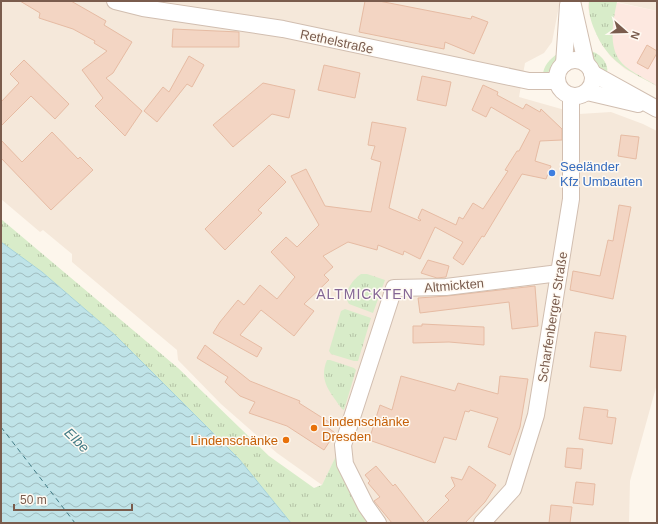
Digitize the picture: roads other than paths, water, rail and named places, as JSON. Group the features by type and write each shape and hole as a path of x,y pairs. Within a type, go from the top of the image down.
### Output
{"street":[{"name":"Rethelstraße","path":"115,1 143,8 182,7 283,30 529,81 558,81"},
{"path":"564,64 568,1"},
{"path":"572,1 589,68 593,83 587,92 582,95 571,96 562,90 558,81 560,69 564,64 575,60 589,68 657,109"},
{"path":"587,92 657,109"},
{"name":"Scharfenberger Straße","path":"482,523 513,489 536,415 571,199 571,96"},
{"name":"Altmickten","path":"378,523 366,506 345,464 343,446 394,288 446,287 559,273"}],"water":[{"name":"Elbe","path":"1,242 42,272 115,335 239,459 291,523 1,523"}],"place":[{"name":"Seeländer Kfz Umbauten","path":"552,173"},
{"name":"Lindenschänke Dresden","path":"314,428"},
{"name":"Lindenschänke","path":"286,440"}],"district":[{"name":"ALTMICKTEN","path":"365,294"}]}
